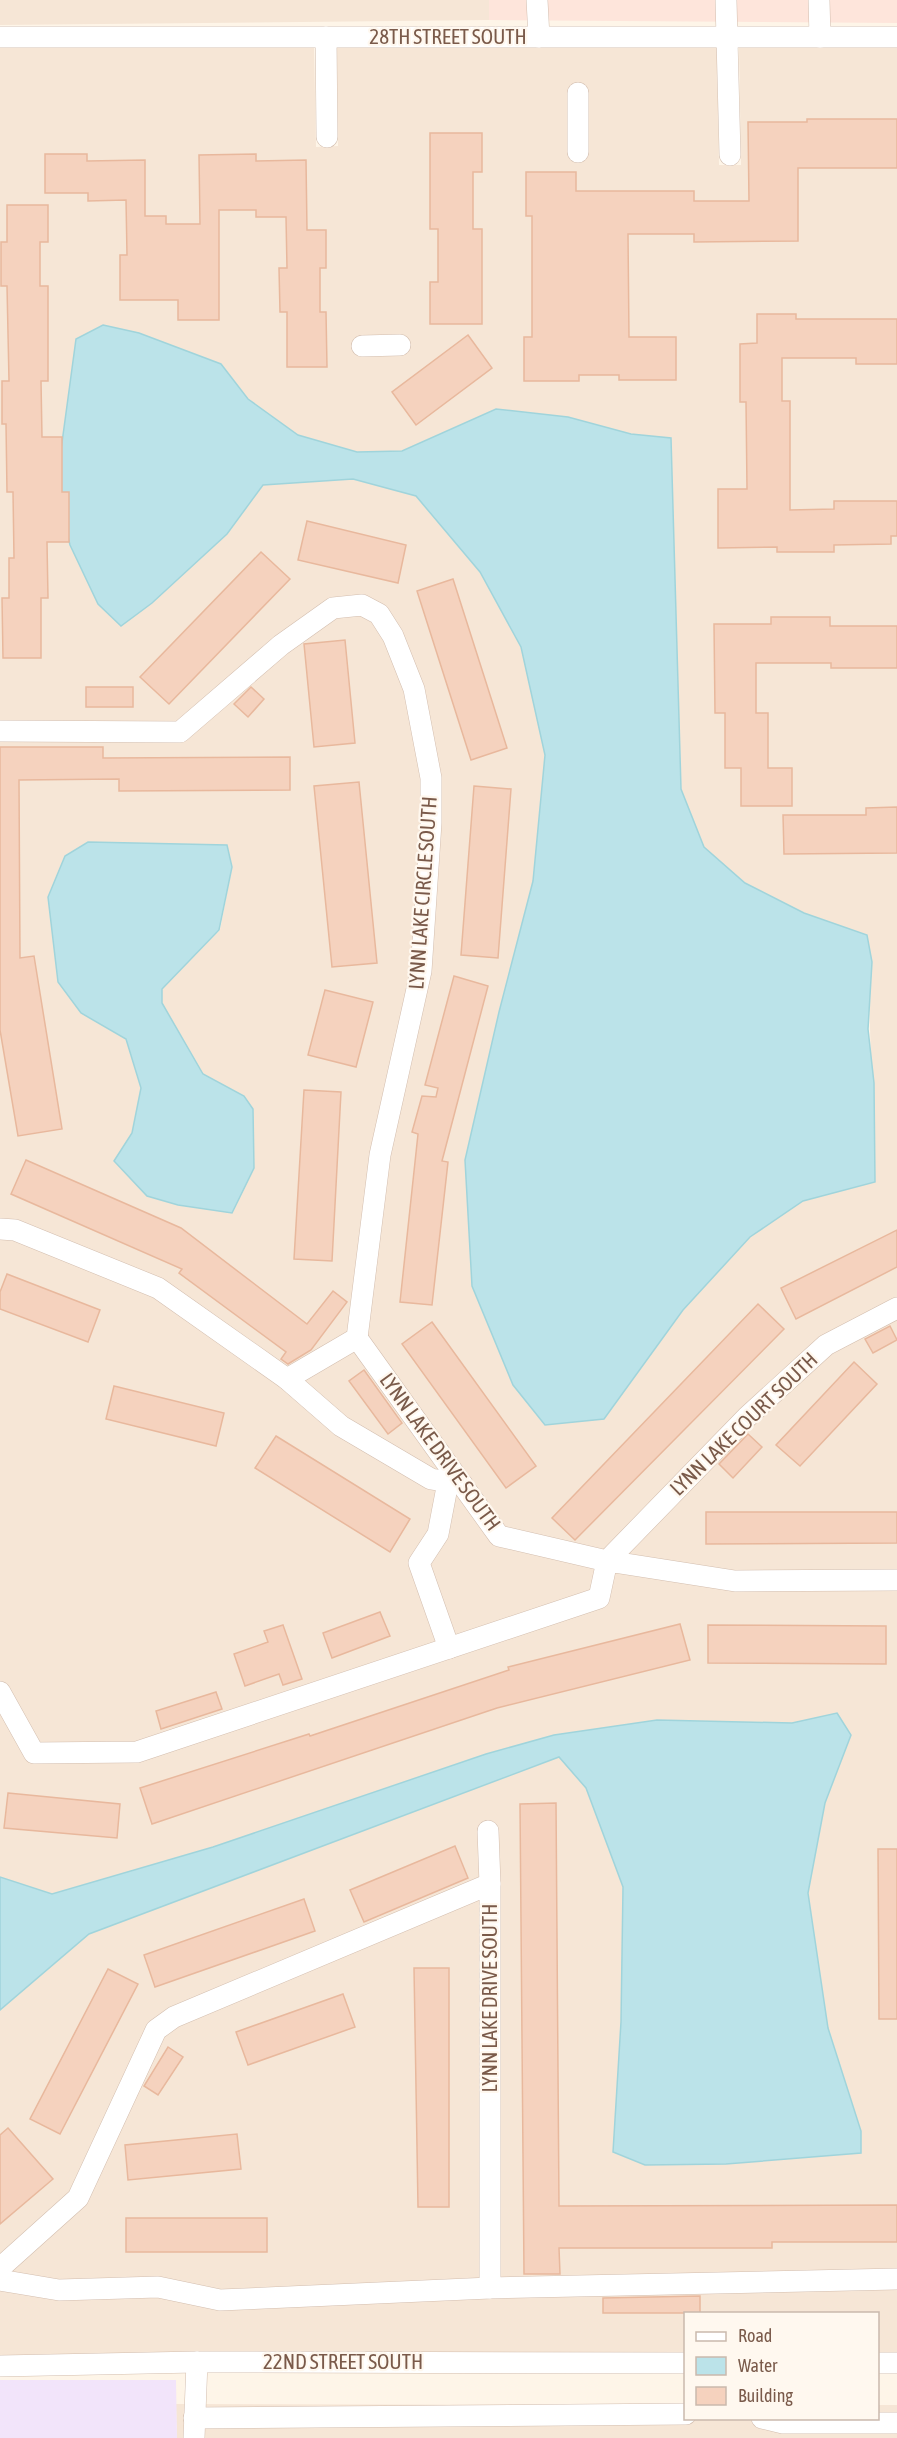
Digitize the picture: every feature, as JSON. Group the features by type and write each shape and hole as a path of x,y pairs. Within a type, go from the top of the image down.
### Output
{"street":[{"path":"537,0 539,37"},
{"path":"726,0 730,156"},
{"path":"819,0 820,37"},
{"name":"28TH STREET SOUTH","path":"0,37 897,37"},
{"path":"326,37 327,137"},
{"path":"578,93 578,152"},
{"path":"362,346 400,345"},
{"name":"LYNN LAKE CIRCLE SOUTH","path":"0,731 180,732 281,645 333,608 363,605 379,614 393,636 416,700 431,778 431,823 421,971 380,1155 357,1338"},
{"path":"0,1229 15,1230 158,1288 287,1379 341,1426 431,1479 455,1483 438,1534 419,1563 449,1648"},
{"name":"LYNN LAKE COURT SOUTH","path":"607,1561 747,1417 826,1345 897,1308"},
{"path":"287,1379 357,1338"},
{"name":"LYNN LAKE DRIVE SOUTH","path":"357,1338 455,1483 499,1536 607,1561 735,1581 897,1580"},
{"path":"0,1692 34,1753 137,1752 599,1598 607,1561"},
{"path":"488,1831 490,1884"},
{"name":"LYNN LAKE DRIVE SOUTH","path":"0,2268 78,2198 156,2030 174,2017 490,1884 490,2288"},
{"path":"0,2280 59,2290 158,2288 220,2300 490,2288 897,2279"},
{"path":"196,2362 194,2428 684,2414"},
{"name":"22ND STREET SOUTH","path":"0,2366 196,2362 684,2363"},
{"path":"879,2363 897,2363"},
{"path":"767,2420 783,2426 897,2423"}],"shaded area":[{"path":"0,0 489,0 489,20 0,25"},
{"path":"489,0 897,0 897,23 489,20"},
{"path":"0,47 314,47 316,147 338,146 337,47 717,47 719,165 741,165 739,47 897,47 897,2353 879,2353 879,2312 684,2312 684,2353 0,2356 0,2010 89,1934 559,1757 586,1788 623,1887 621,2022 614,2152 645,2165 726,2164 861,2131 828,2028 808,1893 825,1803 851,1735 837,1713 792,1723 657,1720 554,1735 486,1754 213,1847 52,1894 0,1877","holes":["221,363 248,399 298,435 357,452 402,451 496,409 568,417 631,434 671,439 681,789 704,847 745,883 804,913 867,935 875,1182 803,1201 750,1237 683,1310 604,1419 465,1160 499,1012 533,881 545,755 521,647 480,572 416,496 353,479 263,485 227,534 152,603","232,867 220,930 162,989 162,1003 203,1074 244,1096 132,1133 141,1088 126,1039"]},
{"path":"0,2380 176,2380 177,2438 0,2438"},
{"path":"176,2404 684,2405 684,2420 879,2420 879,2405 897,2405 897,2438 177,2438"}],"water":[{"path":"103,325 139,333 221,364 248,399 298,435 357,452 402,451 496,409 568,417 631,434 671,438 681,789 704,847 745,883 804,913 867,935 872,962 868,1029 874,1083 875,1182 803,1201 750,1237 683,1310 604,1419 545,1425 513,1385 472,1286 465,1160 499,1012 533,881 545,755 521,647 480,572 416,496 353,479 263,485 227,534 152,603 121,626 98,604 70,545 56,487 76,339"},
{"path":"88,842 227,845 232,867 219,930 162,989 162,1003 203,1074 244,1096 253,1109 254,1168 232,1213 178,1205 147,1196 114,1161 132,1133 141,1088 126,1039 81,1013 58,982 48,897 65,856"},
{"path":"837,1713 851,1735 825,1803 808,1893 828,2028 861,2131 861,2153 726,2164 645,2165 613,2152 621,2022 623,1887 586,1788 559,1757 89,1934 0,2010 0,1877 52,1894 213,1847 486,1754 554,1735 657,1720 792,1723"}],"building":[{"path":"807,119 897,119 897,168 798,168 798,241 694,242 694,234 628,234 629,337 676,337 676,380 619,380 619,375 579,375 579,381 524,381 524,337 532,337 532,216 526,216 526,172 576,172 576,191 694,191 694,201 749,201 748,122 807,122"},
{"path":"430,133 482,133 482,172 473,172 473,229 482,229 482,324 430,324 430,282 438,282 438,229 430,229"},
{"path":"45,154 87,154 87,161 145,160 145,216 166,216 166,224 200,224 199,155 256,154 256,161 306,160 307,230 326,230 326,268 320,268 320,312 326,312 327,367 287,367 287,312 280,312 279,268 287,268 286,217 256,217 256,210 219,210 219,320 178,320 178,300 120,300 120,255 127,255 126,200 88,201 88,193 45,193"},
{"path":"7,205 48,205 48,242 40,242 40,286 48,286 48,381 41,381 42,437 62,437 62,492 69,492 69,542 47,542 48,598 41,598 41,658 3,658 2,598 9,598 9,558 14,558 13,492 7,492 6,424 2,424 2,381 9,381 7,286 1,286 1,242 7,242"},
{"path":"757,314 796,314 796,319 897,319 897,364 856,364 856,358 782,358 782,401 790,401 790,510 834,509 834,501 897,501 897,536 891,536 891,544 834,545 834,552 777,552 777,547 718,548 718,489 747,489 746,402 740,402 740,344 757,343"},
{"path":"468,335 492,368 416,425 392,392"},
{"path":"307,521 406,545 398,583 298,560"},
{"path":"261,552 290,579 169,704 140,677"},
{"path":"453,579 507,748 471,760 417,591"},
{"path":"771,617 830,617 830,626 897,626 897,668 831,668 831,663 756,663 756,713 768,713 768,768 792,768 792,806 741,806 741,768 725,768 725,713 715,713 714,624 771,624"},
{"path":"345,640 355,743 314,747 304,644"},
{"path":"86,687 133,687 133,707 86,707"},
{"path":"251,687 264,699 248,717 234,704"},
{"path":"0,747 103,747 103,758 290,757 290,790 119,791 119,779 19,780 20,958 34,956 62,1129 18,1136 0,1030"},
{"path":"359,782 377,963 332,967 314,786"},
{"path":"474,786 511,789 498,958 461,955"},
{"path":"897,807 897,853 784,854 783,815 866,815 866,808"},
{"path":"454,976 488,986 442,1161 448,1162 432,1305 400,1302 418,1134 412,1132 422,1096 436,1097 438,1088 425,1085"},
{"path":"325,990 373,1002 356,1067 308,1055"},
{"path":"304,1090 341,1092 332,1261 294,1259"},
{"path":"26,1160 181,1228 307,1324 333,1291 347,1302 311,1350 288,1364 281,1359 286,1352 179,1273 182,1269 11,1194"},
{"path":"897,1230 897,1267 796,1319 781,1288"},
{"path":"7,1274 100,1310 88,1342 0,1309 0,1292"},
{"path":"758,1304 784,1329 575,1540 552,1518"},
{"path":"432,1322 536,1466 506,1488 402,1344"},
{"path":"890,1326 897,1340 873,1353 865,1339"},
{"path":"854,1362 877,1384 800,1466 776,1445"},
{"path":"364,1370 402,1423 388,1434 349,1381"},
{"path":"114,1386 224,1413 216,1446 106,1419"},
{"path":"748,1434 762,1447 733,1478 719,1464"},
{"path":"276,1436 410,1519 390,1552 255,1468"},
{"path":"706,1512 897,1512 897,1543 706,1544"},
{"path":"380,1612 390,1636 332,1658 323,1633"},
{"path":"680,1624 690,1660 497,1708 152,1824 140,1788 309,1734 310,1736 509,1670 508,1667"},
{"path":"283,1625 302,1679 283,1685 279,1674 245,1686 234,1654 268,1642 264,1631"},
{"path":"708,1625 886,1626 886,1664 708,1663"},
{"path":"216,1692 222,1709 161,1729 156,1711"},
{"path":"8,1793 120,1804 117,1838 4,1828"},
{"path":"556,1803 559,2206 897,2205 897,2242 772,2242 772,2248 559,2248 560,2274 524,2274 520,1804"},
{"path":"455,1846 468,1878 364,1922 350,1890"},
{"path":"878,1849 897,1849 897,2019 879,2019"},
{"path":"304,1899 315,1931 155,1987 144,1955"},
{"path":"414,1968 449,1968 449,2207 418,2207"},
{"path":"108,1969 138,1984 60,2134 30,2119"},
{"path":"343,1994 355,2027 248,2065 236,2032"},
{"path":"168,2047 183,2057 158,2095 144,2086"},
{"path":"8,2128 53,2179 0,2224 0,2135"},
{"path":"237,2134 241,2169 128,2180 125,2145"},
{"path":"126,2218 267,2218 267,2252 126,2252"},
{"path":"700,2296 700,2312 603,2313 603,2298"}]}
